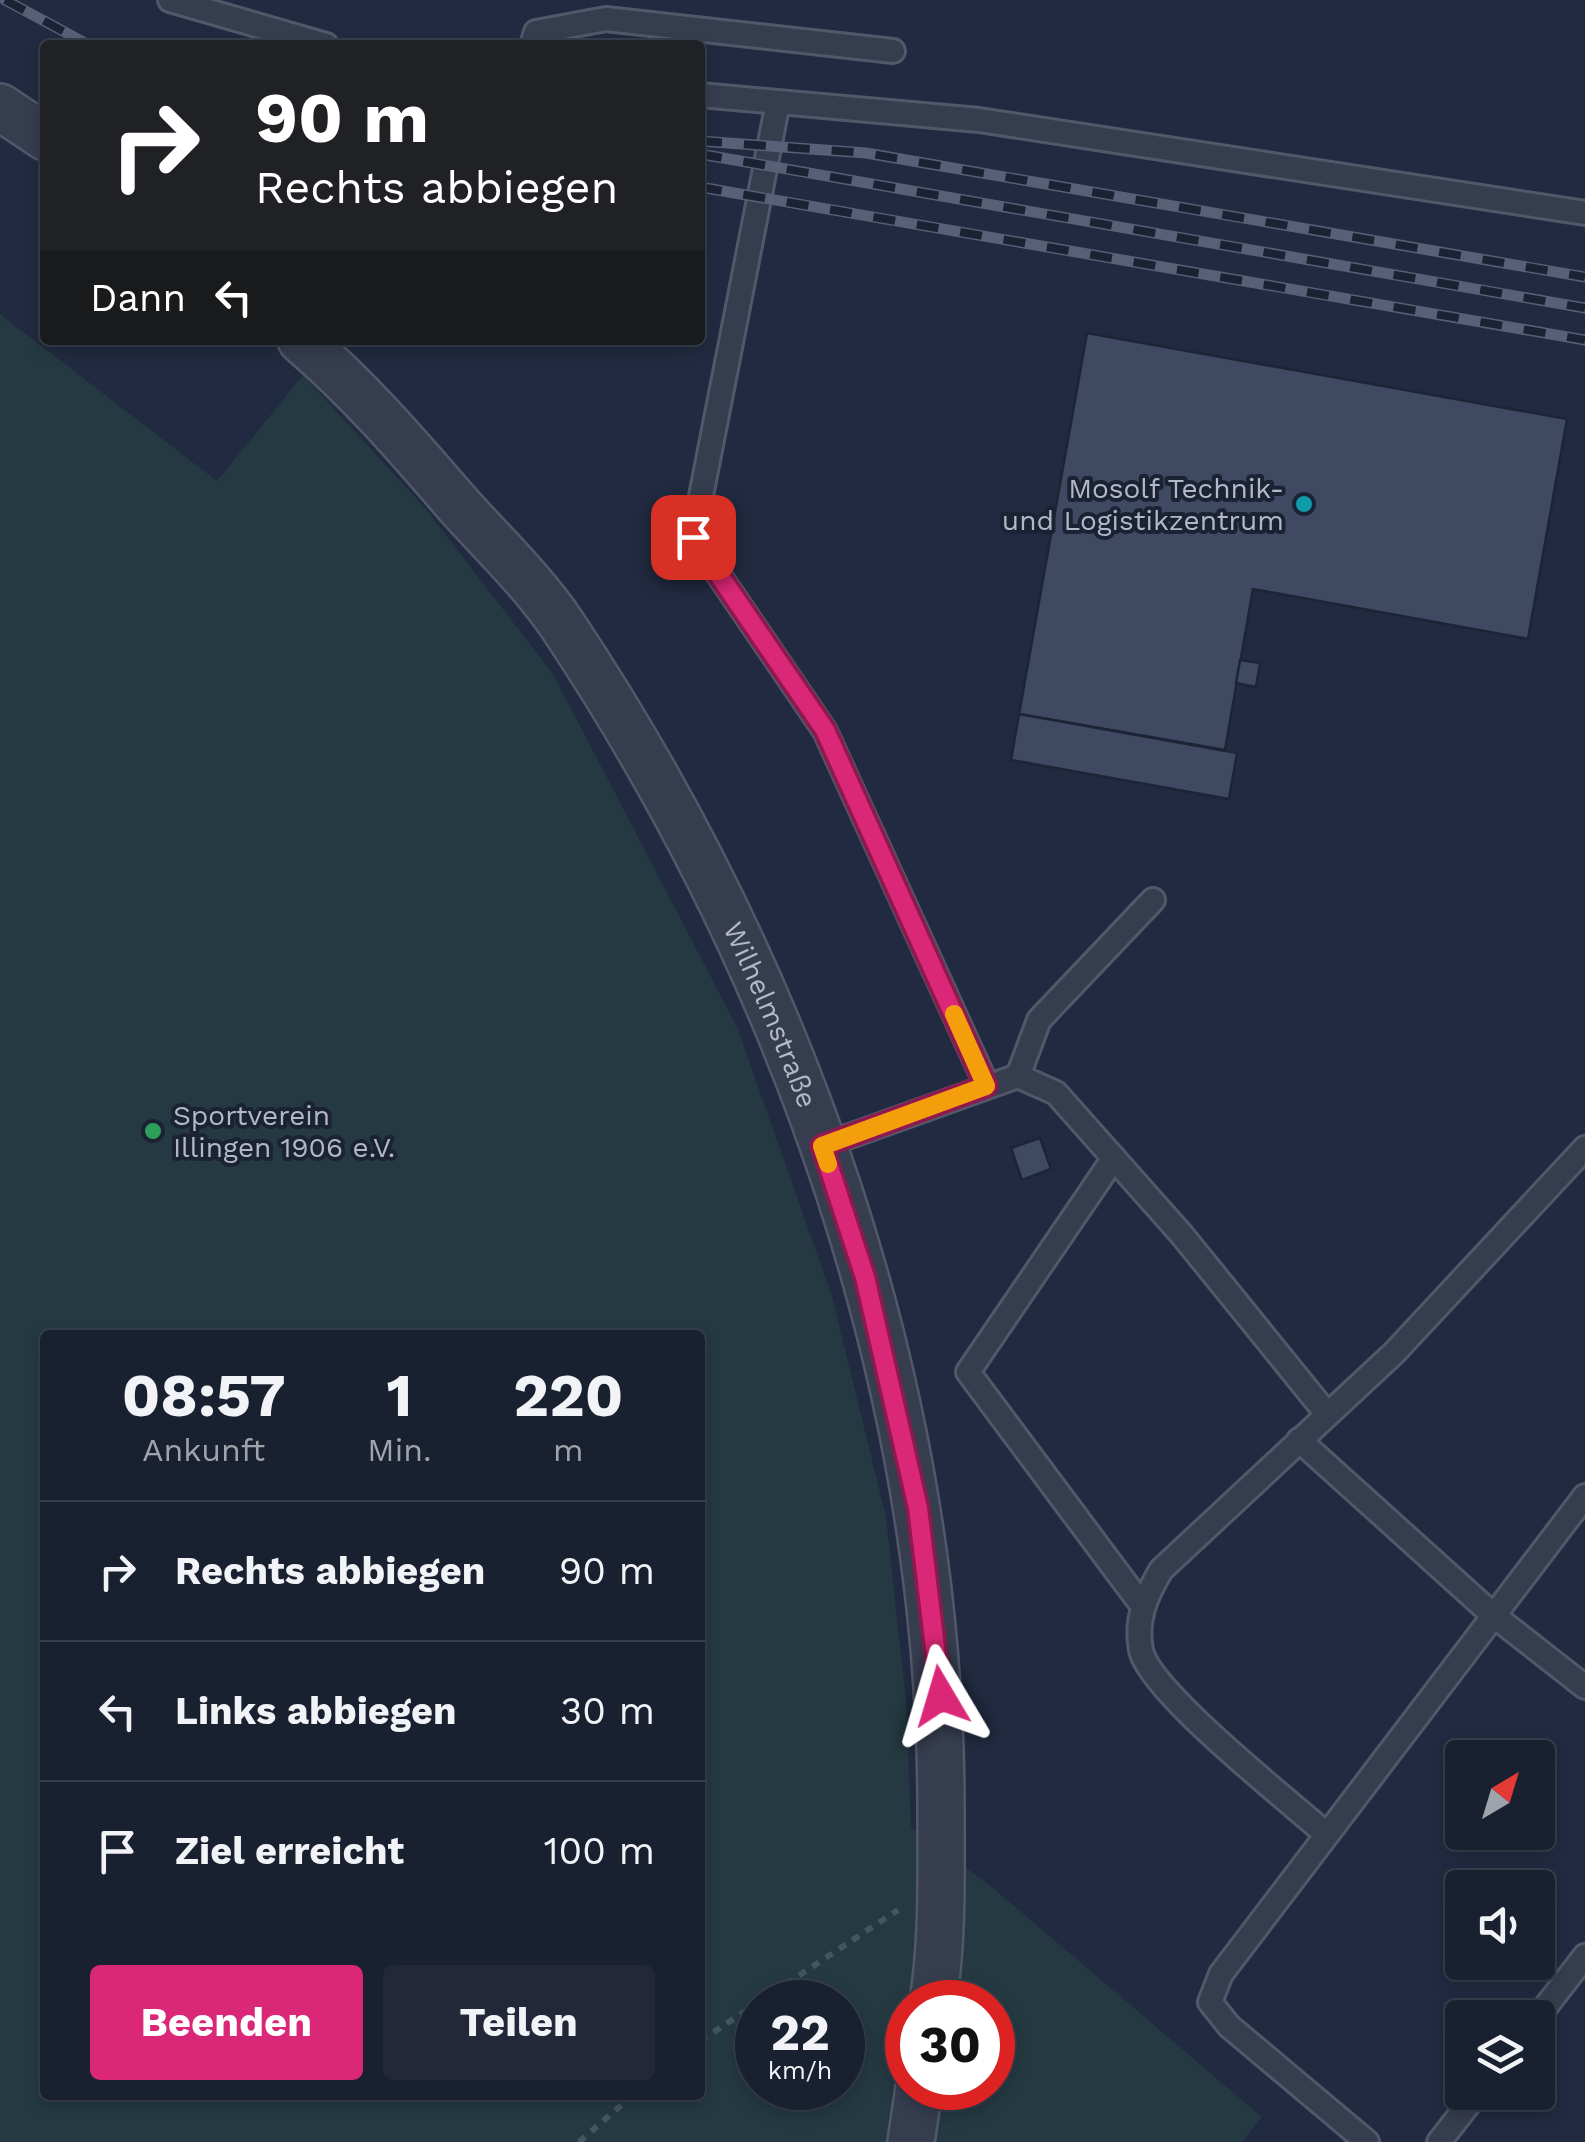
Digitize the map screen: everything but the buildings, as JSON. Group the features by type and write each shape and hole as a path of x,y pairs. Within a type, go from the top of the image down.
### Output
{"street":[{"path":"0,106 40,134"},
{"name":"Wilhelmstraße","path":"307,345 358,388 561,623 675,815 773,1008 865,1277 918,1508 941,1696 940,1955 936,1980"},
{"path":"911,2142 916,2110"}],"lane":[{"path":"170,0 309,40"},
{"path":"534,40 536,32 606,19 893,51"},
{"path":"705,95 994,122 1585,213"},
{"path":"778,102 693,537 825,730 986,1086"},
{"path":"1018,1076 1039,1020 1153,900"},
{"path":"822,1146 1018,1076 1056,1093 1327,1414"},
{"path":"1326,1834 1175,1700 1141,1652 1141,1604 1161,1570 1394,1354 1585,1148"},
{"path":"1114,1158 968,1372 1141,1604"},
{"path":"1299,1440 1492,1615 1585,1686"},
{"path":"1367,2142 1229,2026 1210,2002 1221,1974 1585,1496"},
{"path":"1551,2000 1585,1956"},
{"path":"1439,2142 1464,2110"}],"path":[{"path":"793,1980 941,1882"},
{"path":"705,2038 735,2018"},
{"path":"579,2142 627,2100"}],"shaded area":[{"path":"0,314 217,481 303,375 425,508 553,674 737,1027 832,1296 886,1517 906,1701 911,1827 993,1888 1262,2117 1242,2142 0,2142"}],"railway":[{"path":"5,0 80,40"},
{"path":"705,141 866,153 1585,277"},
{"path":"705,155 1585,308"},
{"path":"705,188 1585,340"}],"slow traffic":[{"path":"828,1164 822,1146 986,1086 954,1014"}],"place":[{"name":"Mosolf Technik- und Logistikzentrum","path":"1304,504"},
{"name":"Sportverein Illingen 1906 e.V.","path":"153,1131"}],"route":[{"path":"693,537 825,730 986,1086 822,1146 865,1277 918,1508 941,1696"}]}
